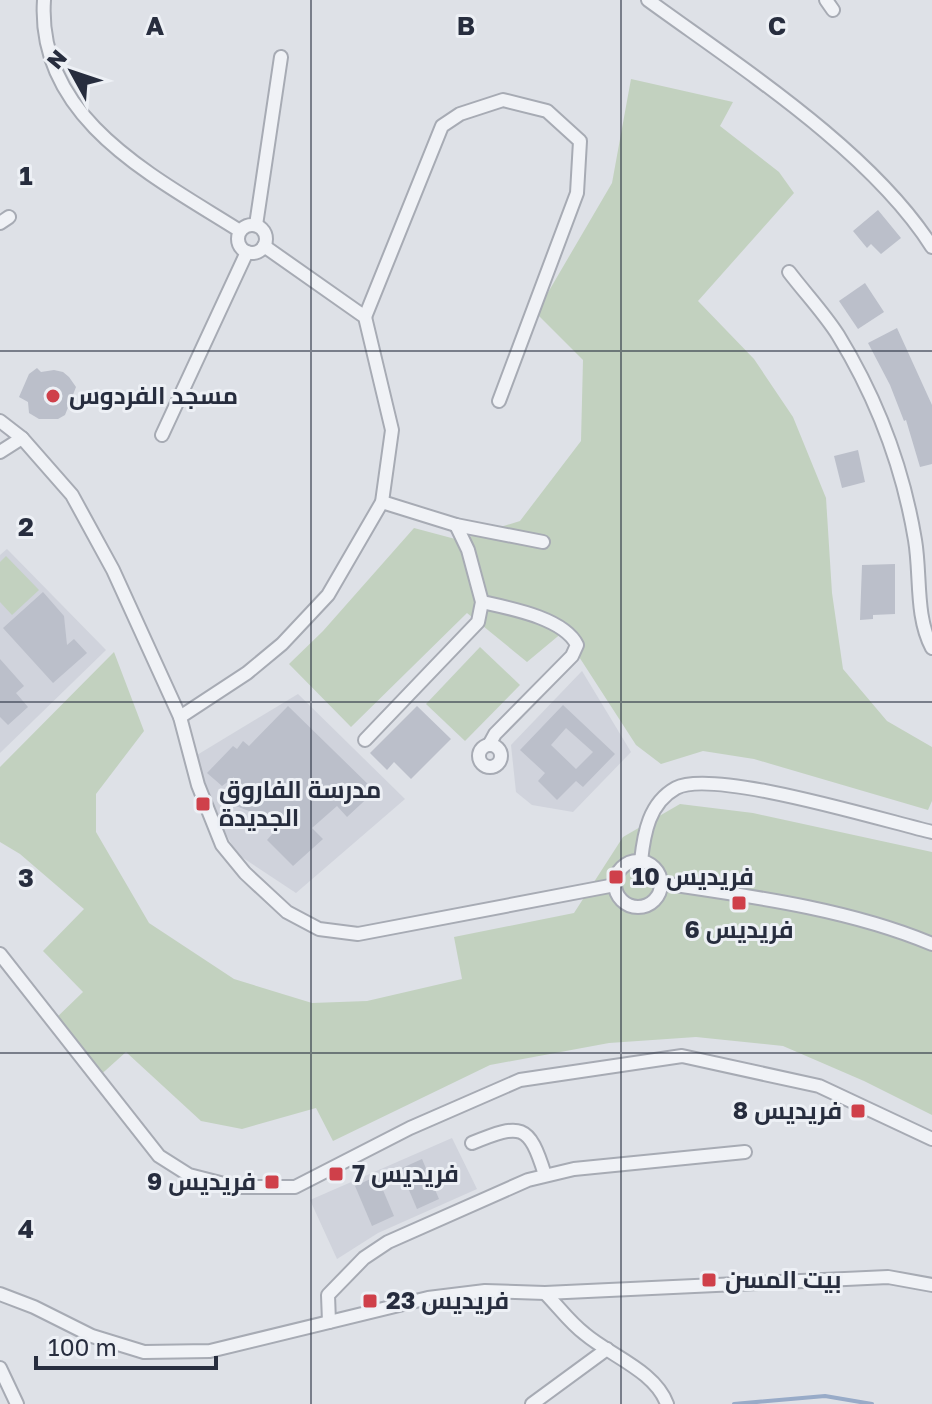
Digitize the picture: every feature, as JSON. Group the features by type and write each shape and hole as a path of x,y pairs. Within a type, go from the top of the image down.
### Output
{"street":[{"path":"44,0 48,50 56,71 71,99 100,135 130,159 240,231"},
{"path":"648,0 752,76 851,155 883,186 932,247"},
{"path":"256,225 281,57"},
{"path":"180,717 247,673 282,644 328,595 382,502 392,430 365,317 442,126 460,114 503,100 547,111 580,141 577,193 499,401"},
{"path":"247,225 256,225 265,234 264,246 257,252 247,252 238,243 240,231 247,225"},
{"path":"264,246 365,317"},
{"path":"162,435 247,252"},
{"path":"789,272 836,333 874,402 890,443 915,539 922,615 932,648"},
{"path":"0,421 22,438 72,495 113,570 180,717 198,785 222,845 245,873 287,912 319,929 358,934 615,885"},
{"path":"0,452 22,438"},
{"path":"382,502 456,525 543,542"},
{"path":"365,740 478,622 482,602 468,550 456,525"},
{"path":"482,602 548,621 570,634 577,645 572,656 495,734 489,745"},
{"path":"641,861 644,835 655,808 678,787 692,783 743,786 932,832"},
{"path":"641,861 655,869 661,883 660,890 652,902 639,907 631,906 620,898 615,885 620,870 641,861"},
{"path":"661,883 781,900 910,935 932,944"},
{"path":"0,954 159,1156 189,1175 236,1187 295,1187 410,1128 520,1080 682,1056 819,1086 932,1139"},
{"path":"472,1143 509,1129 521,1132 535,1144 545,1175"},
{"path":"329,1322 328,1295 364,1258 514,1185 574,1169 745,1152"},
{"path":"0,1294 92,1336 144,1352 210,1351 428,1298 485,1291 545,1293 888,1277 932,1285"},
{"path":"545,1293 584,1334 641,1373 663,1393 667,1403"},
{"path":"532,1404 607,1349"},
{"path":"0,1368 17,1404"}],"shaded area":[{"path":"7,549 106,650 0,753 0,555"},
{"path":"582,671 631,752 573,812 532,805 516,792 511,745"},
{"path":"298,694 405,799 296,893 237,854 213,810 197,755"},
{"path":"452,1138 477,1189 378,1233 337,1259 310,1200"}],"green space":[{"path":"631,79 733,102 720,126 779,172 794,193 698,301 754,359 793,417 826,498 832,593 843,669 887,721 932,747 932,801 928,810 754,759 703,751 661,764 636,745 563,632 527,662 467,613 351,727 289,664 323,631 414,528 459,540 520,521 581,441 583,360 536,313 612,183"},
{"path":"6,556 39,590 12,615 0,602 0,562"},
{"path":"480,647 520,685 465,741 426,704"},
{"path":"114,652 144,731 96,794 96,832 149,923 234,979 312,1003 367,1001 462,979 454,937 574,913 623,837 680,804 753,813 932,852 932,1115 783,1046 696,1037 609,1043 490,1065 333,1141 316,1108 242,1129 201,1121 126,1052 96,1079 52,1022 83,992 43,951 84,909 20,854 0,842 0,767"}],"building":[{"path":"878,210 901,238 881,254 871,244 867,248 853,231"},
{"path":"865,283 884,312 858,329 839,301"},
{"path":"897,328 932,405 932,464 920,467 906,420 868,343"},
{"path":"37,368 41,372 63,372 76,387 65,415 58,419 39,419 29,413 28,402 19,397 29,374"},
{"path":"858,450 865,482 842,488 834,456"},
{"path":"895,564 895,614 873,615 873,619 860,620 862,565"},
{"path":"43,592 64,616 67,645 74,639 87,653 53,683 3,628"},
{"path":"0,659 24,686 16,693 28,707 8,725 0,717"},
{"path":"563,705 615,754 583,787 576,781 557,800 538,781 545,773 520,750","holes":["566,728 593,752 576,769 551,745"]},
{"path":"288,706 375,791 347,817 337,806 312,828 323,839 293,866 267,840 274,832 254,813 236,806 232,799 234,777 222,786 207,773 233,746 237,749 243,741 249,746"},
{"path":"417,706 451,739 411,779 394,762 387,770 370,753"},
{"path":"422,1159 439,1199 417,1209 400,1169"},
{"path":"377,1176 394,1216 372,1226 355,1186"}],"waterway":[{"path":"734,1404 825,1396 872,1404"}],"place":[{"name":"مسجد الفردوس","path":"53,396"},
{"name":"مدرسة الفاروق الجديدة","path":"203,804"},
{"name":"فريديس 10","path":"616,877"},
{"name":"فريديس 6","path":"739,903"},
{"name":"فريديس 8","path":"858,1111"},
{"name":"فريديس 7","path":"336,1174"},
{"name":"فريديس 9","path":"272,1182"},
{"name":"بيت المسن","path":"709,1280"},
{"name":"فريديس 23","path":"370,1301"}]}
